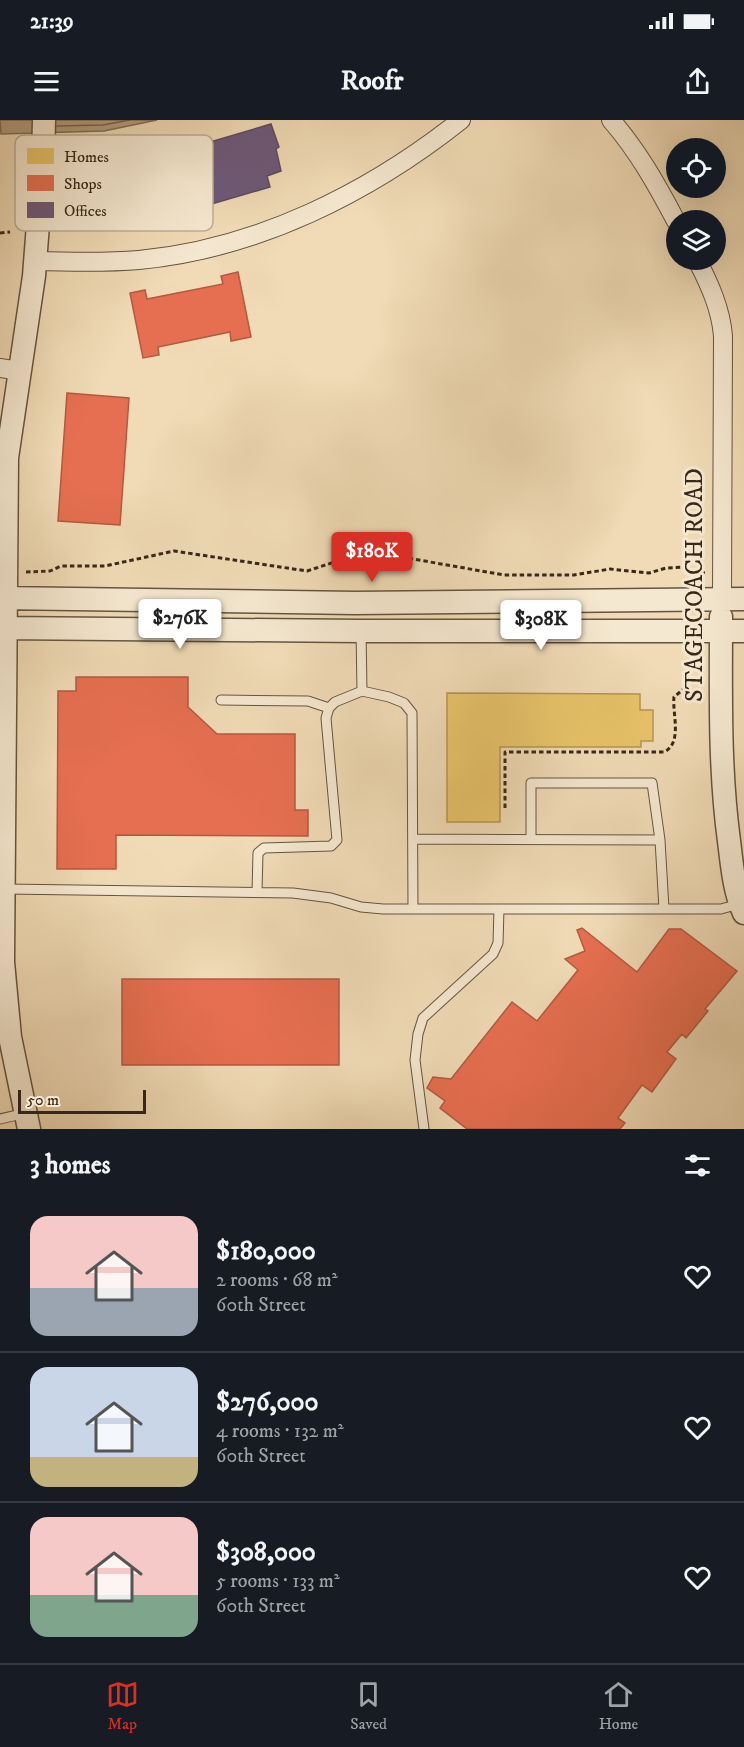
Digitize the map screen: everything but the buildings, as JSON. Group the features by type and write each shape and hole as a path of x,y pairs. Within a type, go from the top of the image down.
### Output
{"street":[{"path":"44,120 44,135"},
{"path":"35,261 140,260 198,251 249,237 334,202 408,160 460,120"},
{"path":"611,120 626,137 653,176 670,210"},
{"path":"28,1121 10,1037 3,962 1,889 3,598 9,370 35,261 37,231"},
{"name":"STAGECOACH ROAD","path":"702,270 719,314 723,336 733,599 721,630 721,762 732,867 743,906"},
{"path":"3,598 355,603 733,599"},
{"path":"3,628 361,632 744,631"}],"lane":[{"path":"361,632 362,691"},
{"path":"257,892 258,854 264,848 331,846 337,840 326,718 334,702 362,691 404,703 412,713 413,909"},
{"path":"221,700 308,701 329,708"},
{"path":"531,838 531,783 652,783 660,840 664,909"},
{"path":"414,839 660,840"},
{"path":"1,889 293,893 332,898 361,907 413,909 721,909 743,906"},
{"path":"424,1129 415,1060 418,1034 423,1018 493,954 498,943 499,909"},
{"path":"0,1119 28,1121"}],"path":[{"path":"0,233 10,232"},
{"path":"50,571 61,566 105,566 174,551 307,571 359,554 379,553 504,575 574,575 610,569 649,573 666,568 688,567 693,573"},
{"path":"505,808 505,753 658,753 667,751 672,745 676,721 674,697 686,687"}],"water":[{"path":"0,120 157,120 104,131 1,134"}]}
